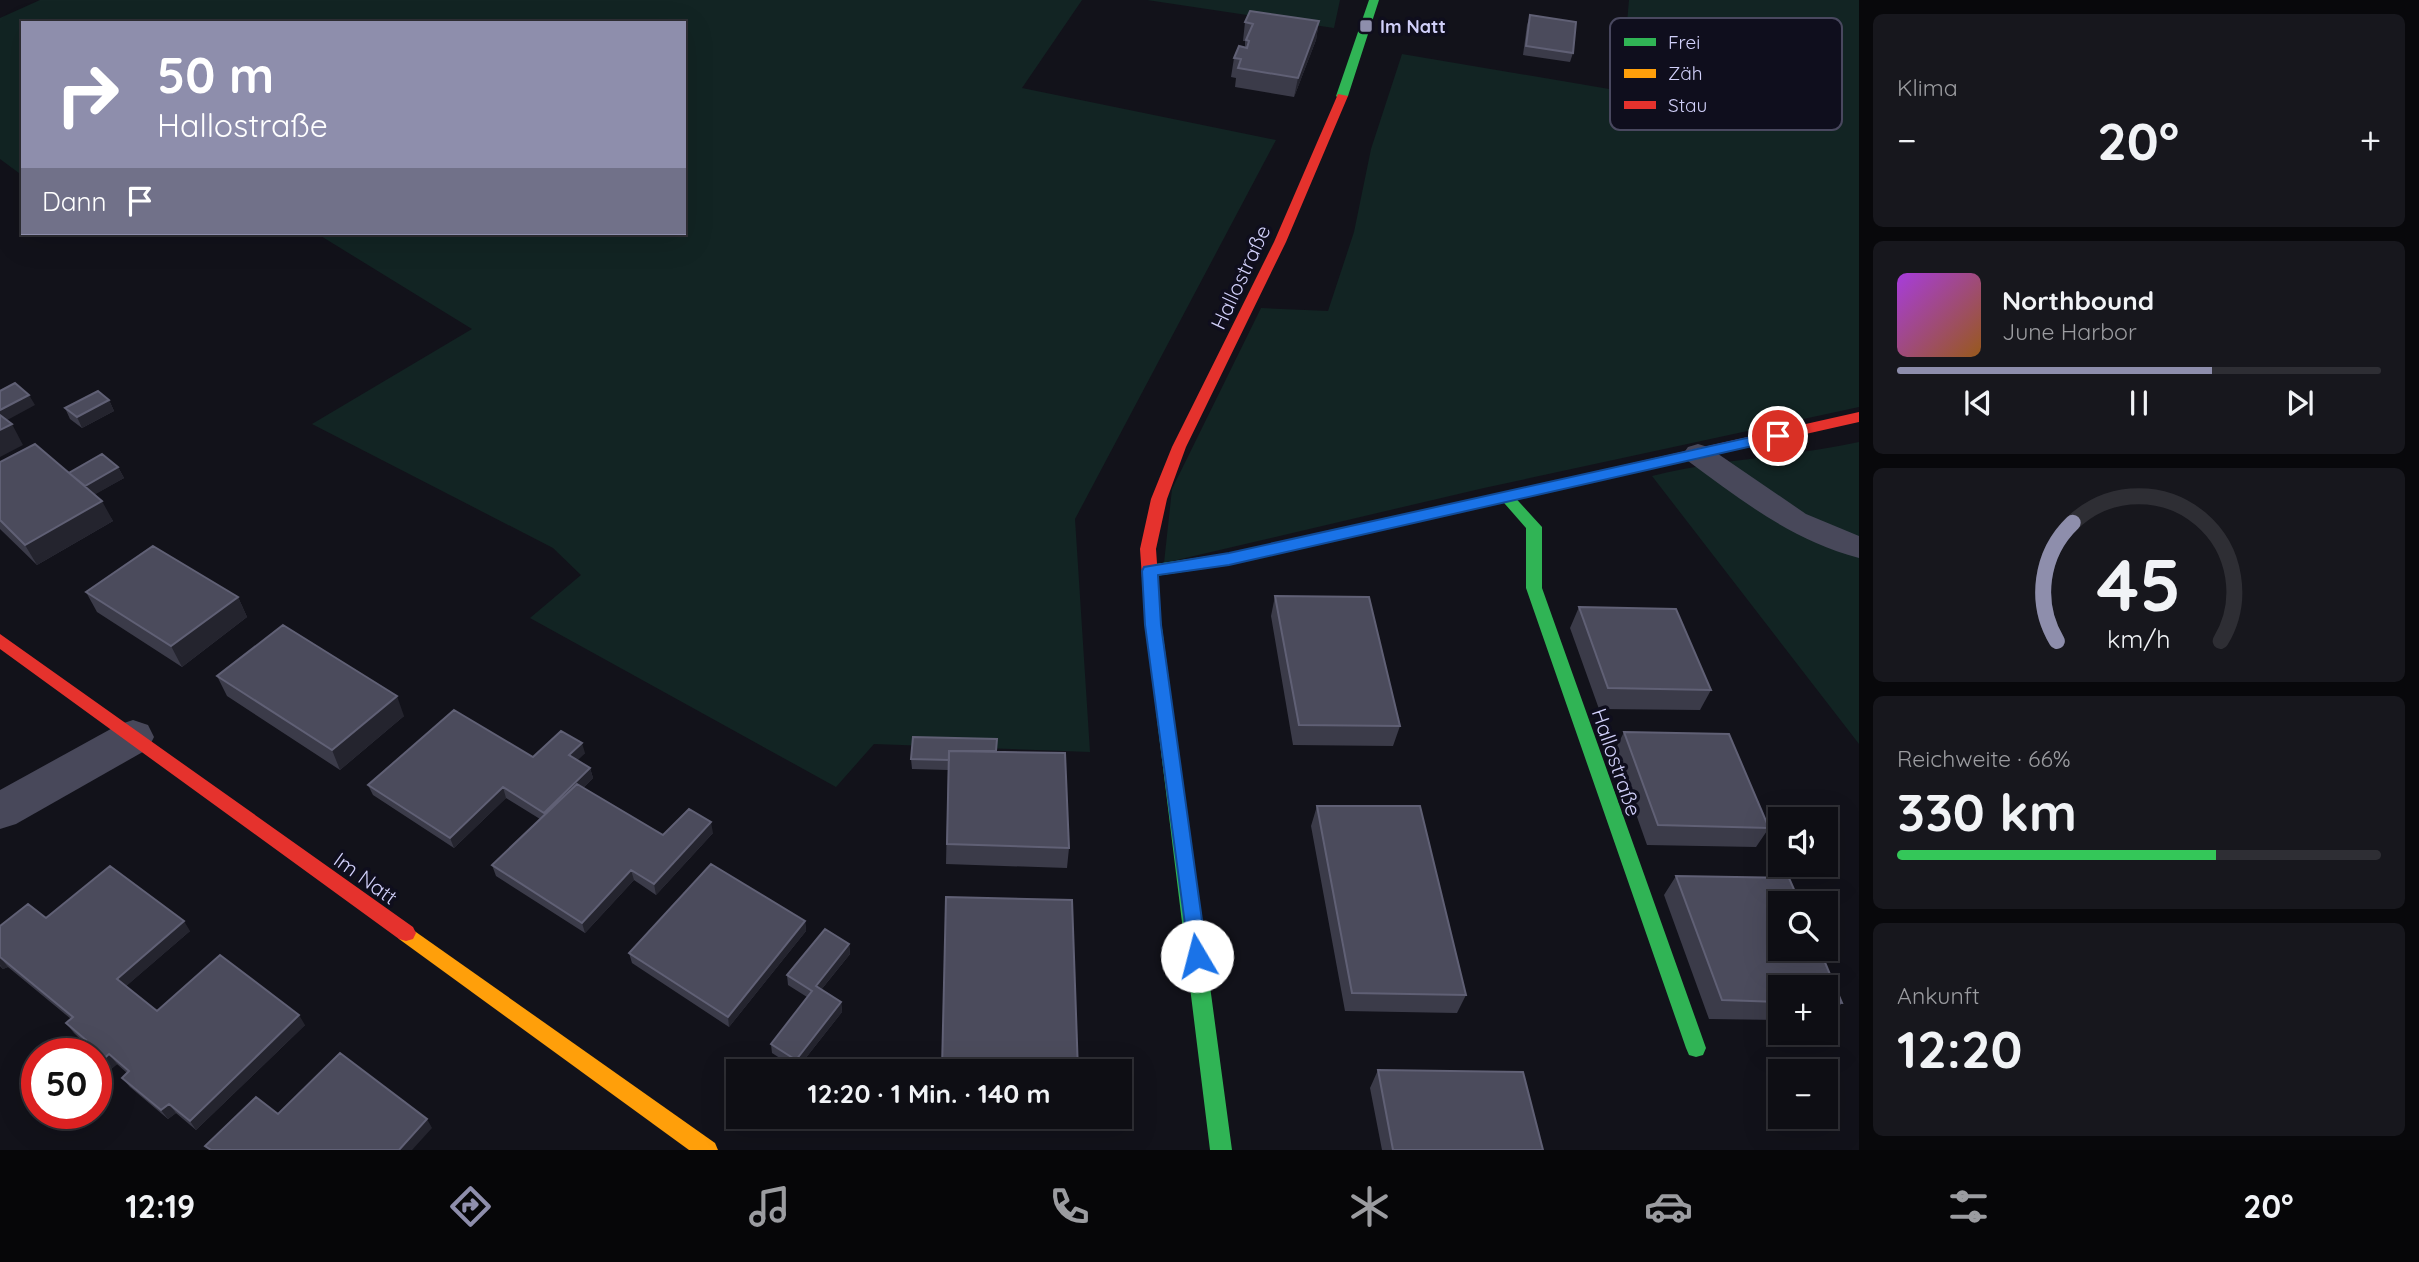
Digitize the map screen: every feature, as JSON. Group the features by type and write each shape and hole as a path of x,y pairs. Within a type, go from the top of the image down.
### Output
{"street":[{"name":"Hallostraße","path":"1221,1150 1153,625 1151,527 1164,483 1257,292 1324,145 1374,0"},
{"path":"1150,571 1229,559 1859,417"},
{"name":"Hallostraße","path":"1505,496 1534,527 1534,588 1696,1048"},
{"name":"Im Natt","path":"0,640 707,1150"},
{"path":"0,811 133,737"}],"lane":[{"path":"1698,454 1795,521 1833,542 1859,547"}],"shaded area":[{"path":"40,0 1082,0 1022,88 1276,140 1075,519 1090,752 874,744 836,787 530,618 581,575 553,548 312,424 472,329 319,235 686,235 686,21 21,21 21,175 0,159 0,18"},
{"path":"1147,0 1340,0 1334,28"},
{"path":"1629,0 1859,0 1859,407 1484,488 1164,563 1172,489 1261,308 1328,311 1354,232 1371,149 1402,54 1610,89 1610,130 1842,130 1842,18 1627,18"},
{"path":"1859,442 1859,744 1652,476"}],"building":[{"path":"1250,11 1319,21 1298,78 1238,68 1241,59 1234,58 1239,46 1247,48 1249,41 1246,40 1253,24 1245,22"},
{"path":"1530,15 1576,22 1573,53 1526,46"},
{"path":"15,383 29,395 0,410 0,391"},
{"path":"98,391 109,400 77,417 65,408"},
{"path":"0,415 12,424 0,430"},
{"path":"35,444 102,501 25,545 0,520 0,462"},
{"path":"102,454 118,467 85,486 69,473"},
{"path":"153,546 238,597 171,646 86,592"},
{"path":"1275,596 1369,597 1400,726 1299,725"},
{"path":"1579,607 1676,609 1711,690 1608,688"},
{"path":"283,625 397,696 332,750 217,676"},
{"path":"454,710 533,757 561,731 582,743 569,755 590,768 544,813 503,787 450,838 368,785"},
{"path":"1624,732 1729,734 1768,828 1658,825"},
{"path":"913,737 997,739 996,751 949,751 949,760 911,759"},
{"path":"949,751 1065,753 1069,848 947,844"},
{"path":"577,784 663,835 689,809 711,822 654,884 631,870 582,923 492,865"},
{"path":"1317,806 1420,806 1466,995 1352,993"},
{"path":"711,864 805,921 728,1017 629,953"},
{"path":"110,866 184,921 117,979 157,1011 220,955 299,1015 190,1121 169,1104 161,1110 122,1078 129,1071 112,1057 112,1038 84,1038 66,1023 73,1017 0,957 0,926 28,904 46,918"},
{"path":"1676,876 1789,878 1795,891 1768,891 1768,961 1824,961 1830,975 1768,975 1768,1002 1722,1000"},
{"path":"946,897 1072,900 1078,1059 942,1059"},
{"path":"825,929 849,944 816,986 841,1002 797,1059 771,1044 812,991 787,975"},
{"path":"340,1053 427,1119 399,1150 211,1150 205,1146 256,1097 278,1114"},
{"path":"1378,1070 1523,1072 1543,1150 1393,1150"}],"traffic: fast":[{"path":"1342,96 1374,0"},
{"path":"1505,496 1534,527 1534,588 1696,1048"},
{"path":"1149,571 1229,559 1477,503"},
{"path":"1153,621 1221,1150"}],"traffic: slow":[{"path":"406,933 707,1150"}],"traffic: jam":[{"path":"1153,621 1148,549 1159,499 1179,447 1280,242 1342,96"},
{"path":"1477,503 1859,417"},
{"path":"0,640 406,933"}],"place":[{"name":"Im Natt","path":"1366,26"}],"route":[{"path":"1197,956 1153,625 1150,571 1229,559 1778,436"}]}
